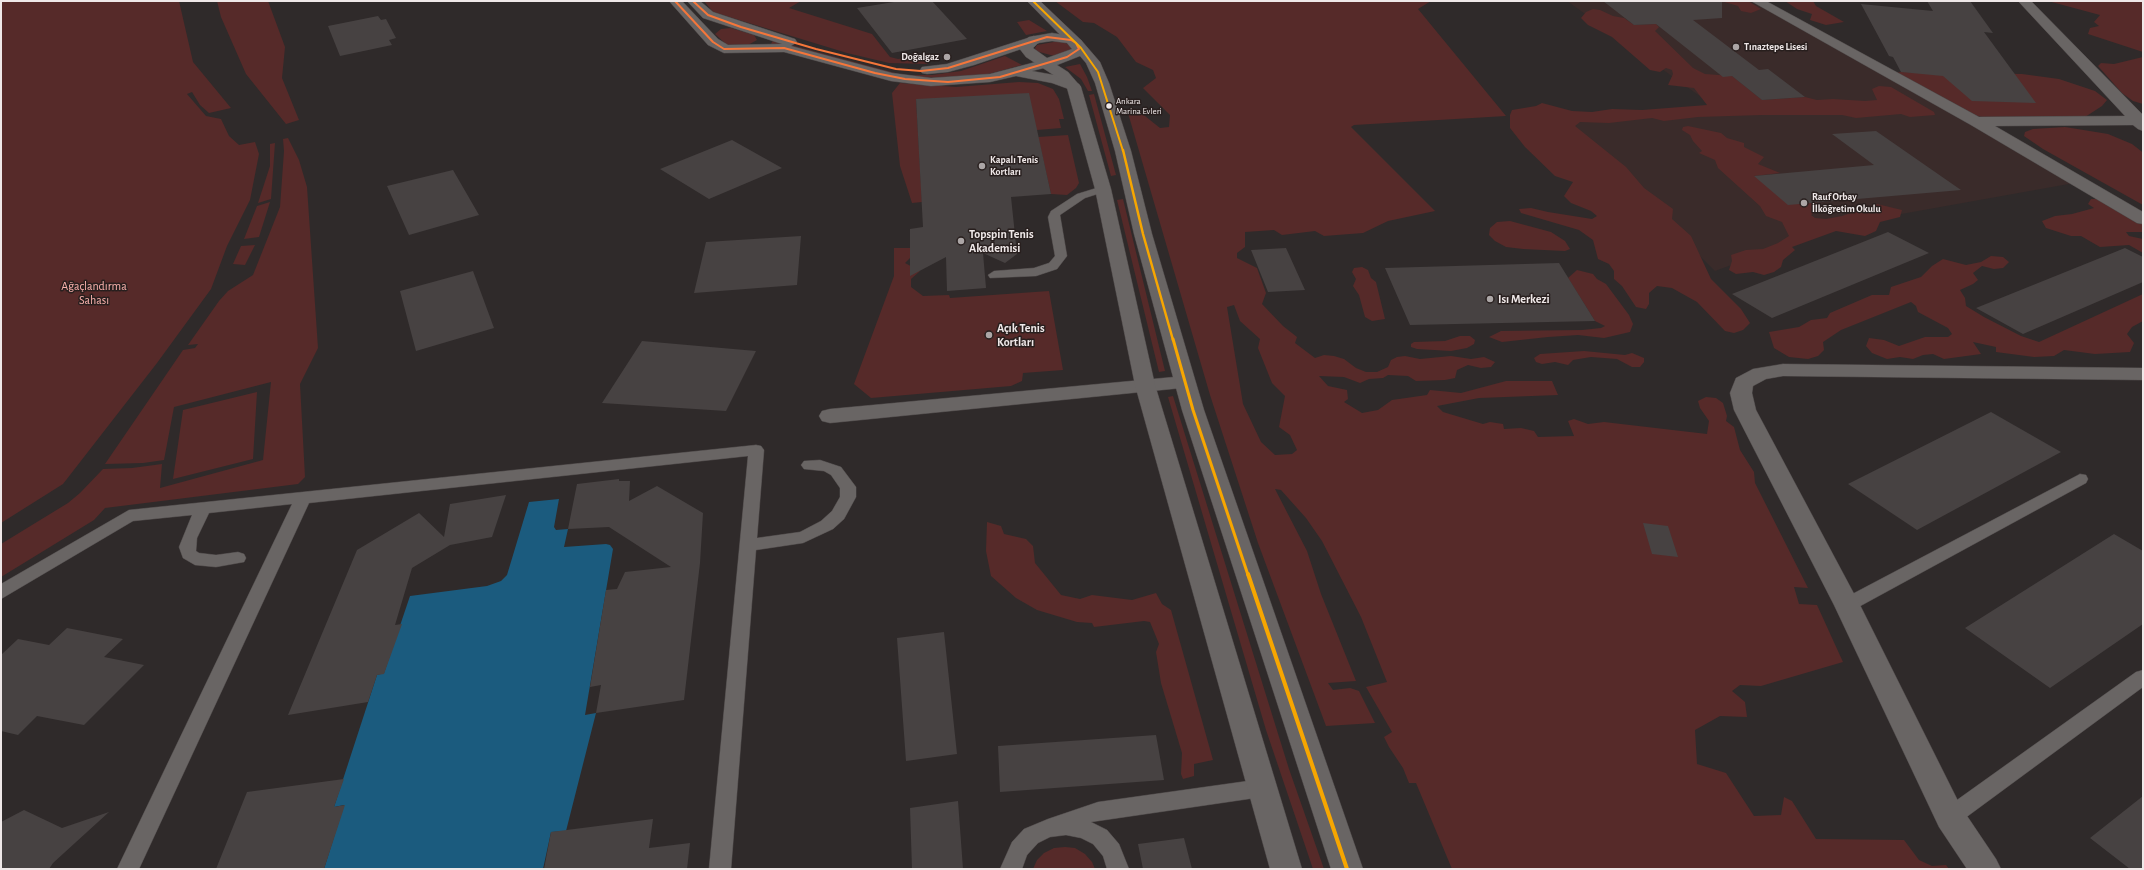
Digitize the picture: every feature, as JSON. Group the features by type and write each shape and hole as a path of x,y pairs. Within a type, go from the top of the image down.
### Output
{"street":[{"path":"675,1 707,35 724,49 784,48 886,76 917,81 966,81 1009,75 1047,64 1077,52 1079,47 1076,43 1060,38 1036,40 1027,45 1027,51 1047,64 1063,75 1074,87 1104,189 1145,385 1286,869"},
{"path":"693,1 708,15 764,34 875,65 914,71 954,67 1036,40 1057,31 1058,25"},
{"path":"1033,1 1076,43 1093,62 1102,83 1123,152 1143,234 1185,382 1347,869"},
{"path":"1757,1 1976,122 2143,219"},
{"path":"2024,1 2141,122"},
{"path":"707,35 708,32 717,27 737,25"},
{"path":"750,49 763,44 766,38 764,34"},
{"path":"1009,75 1045,76 1062,81 1074,87"},
{"path":"1976,122 2141,122"},
{"path":"1985,869 1950,817 1847,605 1745,410 1741,394 1743,383 1760,374 1783,370 2143,374"},
{"path":"830,416 1185,382"}],"lane":[{"path":"994,275 1036,272 1053,266 1061,256 1054,217 1055,213 1081,196 1104,189"},
{"path":"1,592 129,516 303,499 756,450 720,869"},
{"path":"748,545 803,537 827,525 838,515 848,497 848,487 836,472 829,467 809,465"},
{"path":"1847,605 2080,479"},
{"path":"128,869 303,499"},
{"path":"203,508 189,538 187,547 189,554 195,558 216,562 238,558"},
{"path":"1950,817 2143,677"},
{"path":"1011,869 1019,848 1031,836 1048,828 1098,811 1262,788"},
{"path":"1098,811 1100,838"},
{"path":"1048,828 1066,826 1084,829 1100,838 1112,851 1118,869"}],"shaded area":[{"name":"Rauf Orbay İlköğretim Okulu","path":"1567,1 1757,1 2080,182 1840,225 1715,271 1564,120 1722,112"}],"green space":[{"name":"Ağaçlandırma Sahası","path":"1,1 179,1 193,62 231,108 209,113 200,105 192,92 187,94 206,116 221,119 229,136 239,145 255,142 259,154 250,200 227,246 211,289 157,363 63,484 1,523"},
{"path":"217,1 268,1 285,47 282,78 299,120 286,124 246,74 221,17"},
{"path":"704,1 801,1 789,8 872,34 890,57 898,59 921,56 928,64 889,63 847,53 713,12"},
{"path":"1055,1 1431,1 1418,9 1506,116 1354,125 1351,127 1435,211 1388,221 1363,233 1324,236 1315,231 1282,235 1274,230 1245,232 1245,247 1237,253 1237,258 1257,268 1266,293 1262,304 1283,326 1297,337 1295,343 1315,358 1324,355 1334,356 1344,359 1356,368 1366,372 1377,372 1388,367 1391,360 1397,357 1405,356 1420,359 1451,356 1471,359 1484,357 1495,362 1491,367 1481,368 1468,365 1457,370 1455,378 1445,380 1416,381 1408,376 1388,375 1383,378 1369,379 1360,383 1344,377 1319,376 1328,386 1347,390 1348,399 1344,402 1362,413 1378,410 1392,400 1427,395 1430,390 1461,393 1506,381 1552,381 1558,395 1479,398 1437,406 1443,412 1483,424 1490,422 1503,424 1504,429 1521,428 1534,431 1538,437 1574,436 1568,421 1574,419 1588,424 1604,422 1707,434 1709,421 1700,408 1698,401 1706,397 1716,398 1723,403 1727,416 1726,421 1734,427 1740,450 1754,472 1755,483 1808,588 1794,587 1799,604 1817,605 1843,662 1761,686 1740,685 1732,691 1745,702 1747,717 1720,716 1695,730 1697,764 1726,773 1754,816 1781,815 1784,797 1792,801 1816,839 1904,840 1919,860 1932,866 1946,865 1949,869 1452,869 1416,783 1409,783 1403,768 1384,737 1392,732 1366,687 1387,682 1361,617 1322,541 1306,518 1281,490 1275,489 1307,551 1321,594 1356,681 1328,683 1333,690 1350,688 1359,691 1375,723 1326,726 1258,543 1210,395 1128,113 1140,112 1160,128 1169,127 1170,115 1143,88 1156,78 1153,70 1136,62 1117,37 1094,23 1083,22","holes":["1234,305 1240,321 1260,339 1258,348 1272,383 1285,396 1279,427 1290,435 1297,450 1292,454 1275,455 1261,442 1243,404 1227,307"]},
{"path":"1721,1 1748,1 1761,9 1751,13 1741,11 1738,6"},
{"path":"1785,1 1813,1 1816,6 1844,22 1826,25 1810,20 1812,14 1797,9"},
{"path":"2048,1 2143,1 2143,52 2088,34 2090,28 2099,26 2094,22 2100,15"},
{"path":"1593,9 1624,18 1634,25 1656,24 1659,27 1655,31 1693,68 1705,74 1732,76 1762,100 1805,97 1817,100 1877,100 1872,89 1879,86 1891,87 1934,112 1935,115 1910,117 1901,114 1856,118 1842,115 1762,115 1698,117 1664,121 1652,118 1609,123 1580,122 1575,126 1626,167 1644,188 1673,209 1672,219 1691,236 1711,279 1741,309 1750,323 1743,330 1734,333 1725,331 1697,302 1672,288 1657,286 1649,293 1649,304 1646,309 1636,307 1622,286 1614,279 1614,271 1609,264 1598,259 1593,240 1579,230 1521,213 1519,209 1531,208 1592,219 1597,216 1591,211 1571,203 1564,196 1573,182 1555,176 1525,147 1510,128 1510,115 1512,110 1536,106 1542,103 1572,111 1592,112 1612,109 1642,110 1707,105 1694,88 1668,85 1673,74 1672,70 1666,68 1660,72 1650,70 1612,37 1588,25 1581,18 1586,12"},
{"path":"1029,20 1047,31 1026,35 1017,22"},
{"path":"731,28 754,35 757,40 746,46 727,45 715,34 721,29"},
{"path":"773,40 903,75 932,75 961,71 1005,56 1022,65 985,75 935,78 907,76 892,74 784,45 771,44"},
{"path":"1059,41 1071,45 1073,49 1054,56 1036,51 1035,48 1037,45"},
{"path":"2143,57 2143,104 2133,101 2122,93 2098,66 2101,63 2114,64"},
{"path":"1080,64 1092,91 1088,91 1081,79 1065,67"},
{"path":"1896,73 2022,74 2059,79 2095,91 2107,100 2102,106 2085,117 1987,118 1967,114"},
{"path":"1019,82 1038,83 1053,89 1059,99 1064,119 1059,119 1061,128 1037,130 916,99 922,202 912,203 900,166 892,93 900,83 956,87"},
{"path":"1094,94 1116,175 1111,176 1089,95"},
{"path":"1688,126 1721,133 1727,138 1744,143 1744,147 1764,157 1758,164 1780,173 1754,176 1817,202 1820,209 1811,215 1815,218 1826,219 1842,216 1877,204 1902,210 1900,217 1880,222 1876,231 1865,236 1836,231 1792,247 1795,250 1783,260 1781,267 1774,272 1764,275 1753,272 1736,274 1729,270 1732,261 1731,255 1746,250 1763,249 1778,243 1789,236 1782,222 1766,216 1760,206 1718,168 1715,160 1699,153 1702,151 1690,135 1682,130 1683,127"},
{"path":"2065,127 2108,134 2132,144 2143,153 2143,205 2043,149 2024,136 2025,132 2033,129"},
{"path":"1068,135 1079,183 1076,188 1067,195 1051,194 1038,137"},
{"path":"288,138 299,160 307,187 318,348 300,384 305,477 298,484 105,508 94,520 1,577 1,544 68,503 103,469 132,468 162,464 160,488 263,460 271,382 174,407 164,460 143,463 105,464 183,350 195,348 198,344 188,345 219,301 228,291 253,275 280,207 284,151 283,139"},
{"path":"275,143 271,199 258,203 270,166 270,144"},
{"path":"1123,199 1165,371 1159,372 1117,200"},
{"path":"2091,199 2104,199 2143,222 2143,232 2126,232 2129,236 2143,239 2143,253 2129,245 2100,247 2081,236 2071,236 2046,228 2042,221 2055,216 2072,214 2094,208 2088,204"},
{"path":"270,202 259,237 244,239 257,206"},
{"path":"1510,221 1551,232 1565,241 1570,249 1565,251 1506,247 1495,241 1489,235 1490,228 1497,222"},
{"path":"255,245 245,265 233,264 241,246"},
{"path":"894,248 910,248 910,258 905,263 920,271 911,279 911,287 923,296 949,295 950,298 1049,291 1063,370 1023,373 1022,381 1011,386 871,398 854,384 894,276"},
{"path":"1991,256 2003,257 2009,262 2003,268 1994,269 1982,266 1973,273 1978,280 1960,290 1965,298 1966,306 2021,336 2039,342 2143,294 2143,321 2132,327 2127,334 2134,343 2130,352 2095,354 2064,350 2054,356 2034,357 1996,352 1996,347 1973,342 1981,354 1944,359 1933,354 1923,355 1913,359 1900,357 1887,359 1872,353 1866,346 1869,338 1884,340 1899,346 1925,337 1948,337 1952,334 1948,328 1918,312 1916,306 1911,302 1841,330 1823,342 1824,350 1818,356 1808,359 1789,357 1774,348 1769,332 1799,327 1811,320 1827,318 1830,313 1872,295 1889,295 1891,287 1921,277 1932,266 1943,259 1966,265 1981,262"},
{"path":"1362,267 1368,270 1371,278 1376,282 1385,319 1372,321 1365,317 1359,295 1353,286 1356,279 1352,272 1354,268"},
{"path":"1577,270 1593,274 1597,279 1606,284 1629,315 1633,324 1630,332 1604,338 1578,335 1502,342 1489,337 1501,331 1582,330 1601,328 1605,326 1595,321 1568,278"},
{"path":"1460,336 1470,336 1475,340 1474,344 1467,348 1451,351 1417,349 1411,347 1411,344 1414,342 1445,341"},
{"path":"1584,351 1625,355 1632,353 1644,358 1644,362 1640,367 1632,367 1617,359 1591,357 1573,360 1568,365 1555,362 1542,364 1536,362 1534,358 1540,354"},
{"path":"257,392 253,459 173,479 183,410"},
{"path":"1173,396 1289,769 1324,869 1313,869 1266,730 1168,397"},
{"path":"987,522 1001,526 1004,534 1026,539 1033,546 1035,563 1061,595 1080,599 1092,595 1132,600 1156,593 1162,604 1171,610 1213,760 1194,764 1194,776 1183,779 1181,774 1182,753 1161,683 1156,652 1159,644 1150,622 1144,621 1094,627 1092,623 1077,622 1037,610 1016,598 991,576 986,551"},
{"path":"1054,848 1075,848 1085,854 1092,862 1095,869 1033,869 1037,860 1044,853"}],"water":[{"path":"559,499 554,527 556,530 568,529 564,547 606,544 610,545 613,549 585,715 596,713 566,831 551,832 543,869 324,869 344,805 334,807 377,675 384,673 410,596 487,586 501,581 507,575 529,502"}],"building":[{"path":"900,1 932,1 967,39 892,53 857,8"},
{"path":"1603,1 1722,1 1722,18 1693,20 1759,70 1768,69 1805,97 1762,100 1732,76 1723,77 1656,24 1634,25"},
{"path":"1927,1 1970,1 1993,33 1984,32 2036,103 1972,101 1943,76 1901,72 1893,57 1889,56 1861,4 1933,11"},
{"path":"378,16 381,20 386,19 396,38 389,40 392,45 340,56 328,26"},
{"name":"Kapalı Tenis Kortları","path":"1029,93 1051,194 1011,197 1017,254 1005,263 983,253 986,288 947,291 946,257 910,276 910,229 923,227 916,99"},
{"path":"1876,131 1961,190 1788,205 1754,176 1874,165 1832,134"},
{"path":"732,140 782,168 709,199 660,169"},
{"path":"453,170 479,215 409,235 387,186"},
{"path":"1888,232 1929,253 1772,318 1732,294"},
{"path":"801,236 797,285 694,293 706,242"},
{"path":"1286,248 1305,290 1268,292 1251,250"},
{"path":"2125,248 2143,257 2143,282 2023,334 1976,308"},
{"name":"Isı Merkezi","path":"1559,263 1595,321 1410,325 1385,268"},
{"path":"473,271 494,328 416,351 400,291"},
{"path":"642,341 756,351 726,411 602,403"},
{"path":"1991,412 2061,452 1917,530 1848,484"},
{"path":"619,479 619,481 630,481 629,501 657,486 703,513 700,563 684,700 596,713 601,685 590,687 606,590 617,589 625,572 671,567 609,527 568,529 577,484"},
{"path":"506,495 492,537 450,545 412,568 395,625 402,624 384,674 377,675 368,702 288,715 357,550 419,513 444,537 450,504"},
{"path":"1643,523 1668,526 1678,557 1652,554"},
{"path":"2114,534 2143,551 2143,624 2050,688 1965,628"},
{"path":"67,628 123,639 104,657 144,665 84,725 37,716 18,735 1,731 1,655 18,639 49,645"},
{"path":"944,632 957,754 906,761 897,638"},
{"path":"1156,735 1164,780 1000,792 998,746"},
{"path":"344,779 334,807 345,805 324,869 216,869 247,792"},
{"path":"2143,796 2143,869 2130,869 2090,838"},
{"path":"958,801 963,869 912,869 910,808"},
{"path":"24,810 62,828 109,812 53,863 49,869 1,869 1,822"},
{"path":"653,819 649,848 690,843 687,869 544,869 551,832"},
{"path":"1184,838 1192,869 1143,869 1138,844"}],"transit line":[{"path":"675,1 713,42 724,49 739,50 784,48 875,73 905,79 948,82 1000,77 1067,57 1079,49 1076,43 1071,40 1047,37 948,68 921,71 896,69 816,49 741,27 708,15 693,1"},
{"path":"1033,1 1081,48 1098,72 1123,151 1143,234 1193,410 1347,869"}],"place":[{"name":"Tınaztepe Lisesi","path":"1736,47"},
{"name":"Doğalgaz","path":"947,57"},
{"name":"Ankara Marina Evleri","path":"1109,106"},
{"name":"Kapalı Tenis Kortları","path":"982,166"},
{"name":"Rauf Orbay İlköğretim Okulu","path":"1804,203"},
{"name":"Topspin Tenis Akademisi","path":"961,241"},
{"name":"Isı Merkezi","path":"1490,299"},
{"name":"Açık Tenis Kortları","path":"989,335"}]}
